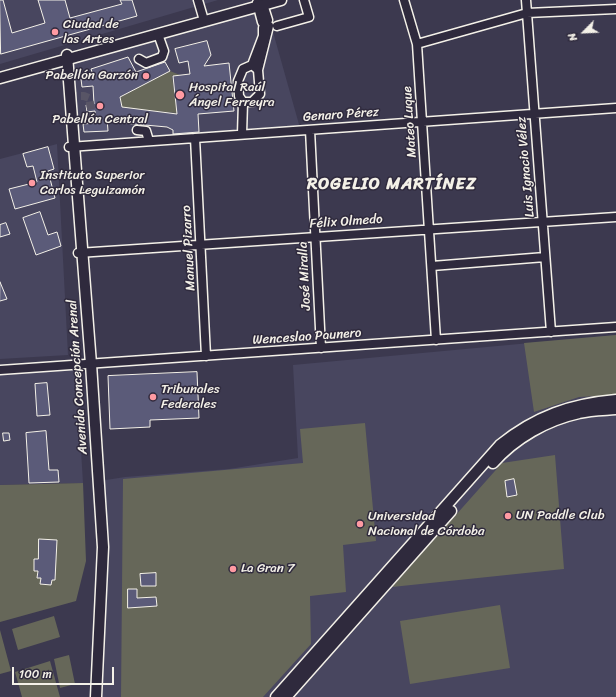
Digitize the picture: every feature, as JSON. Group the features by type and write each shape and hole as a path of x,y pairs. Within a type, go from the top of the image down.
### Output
{"main road":[{"path":"0,78 202,17 261,3 281,0"},
{"path":"0,73 158,34 261,3"},
{"name":"Avenida Concepción Arenal","path":"64,58 103,560 96,697"},
{"name":"Avenida Concepción Arenal","path":"88,364 99,556 91,697"},
{"path":"276,697 500,445 526,427 561,410 586,403 616,400"},
{"path":"286,697 504,452 535,430 562,418 581,412 616,410"}],"street":[{"path":"198,0 202,17"},
{"path":"268,24 309,17 304,0"},
{"name":"Mateo Luque","path":"404,0 417,44 436,340"},
{"name":"Luis Ignacio Vélez","path":"526,0 551,332"},
{"path":"243,102 252,102 260,94 255,67 268,24 261,3"},
{"path":"417,44 527,13 616,9"},
{"path":"139,60 146,63 162,57 164,51 158,34"},
{"path":"242,134 243,102 239,96 238,82 243,69 255,67"},
{"name":"Genaro Pérez","path":"71,147 616,108"},
{"path":"137,130 144,130 148,133 148,141"},
{"name":"José Miralla","path":"310,130 321,348"},
{"name":"Manuel Pizarro","path":"195,138 206,356"},
{"name":"Félix Olmedo","path":"80,253 616,217"},
{"path":"432,266 545,257"},
{"name":"Wenceslao Paunero","path":"0,370 616,327"}],"shaded area":[{"name":"Ciudad de las Artes","path":"0,0 218,0 0,64"},
{"name":"Hospital Raúl Ángel Ferreyra","path":"266,7 300,128 71,144 66,62"},
{"path":"57,144 68,355 0,359 0,159"},
{"name":"Universidad Nacional de Córdoba","path":"616,335 616,697 101,697 100,481 125,477 229,469 298,458 293,365"},
{"path":"76,368 83,483 0,485 0,375"}],"green space":[{"path":"170,71 180,75 172,76 177,113 122,108 120,99 122,96"},
{"path":"616,335 616,395 579,397 534,412 524,343"},
{"name":"La Gran 7","path":"365,423 376,541 343,545 346,592 310,596 311,644 263,697 121,697 123,479 303,463 300,429"},
{"name":"UN Paddle Club","path":"555,455 564,569 392,587 502,463"},
{"path":"83,483 86,561 76,601 0,622 0,485"},
{"path":"500,605 510,668 410,684 400,621"},
{"path":"54,616 60,637 18,650 12,629"},
{"path":"0,630 11,671 0,674"},
{"path":"69,655 75,684 60,688 54,659"},
{"path":"50,661 60,697 22,697 15,672"}],"building":[{"path":"0,0 3,0 12,33 45,23 38,0 65,0 70,18 122,4 120,0 132,0 137,16 1,54"},
{"path":"207,41 211,55 204,66 229,63 234,111 198,114 199,132 173,134 173,130 167,127 123,123 123,119 107,118 108,131 84,132 83,124 96,123 95,111 87,112 86,105 94,104 93,86 82,87 81,79 94,78 91,69 128,57 136,72 165,62 170,71 120,97 122,107 177,114 173,76 190,74 188,61 179,63 175,49"},
{"path":"48,147 54,169 48,171 55,198 15,209 9,189 37,182 33,166 27,167 23,154"},
{"path":"40,212 48,235 57,232 61,246 36,255 23,218"},
{"path":"6,223 10,234 0,237 0,225"},
{"path":"0,282 7,299 0,301"},
{"name":"Tribunales Federales","path":"197,372 199,418 150,420 150,427 110,429 108,376"},
{"path":"47,383 50,415 37,416 35,384"},
{"path":"46,431 49,470 58,470 59,482 29,483 26,433"},
{"path":"3,433 9,433 10,440 4,441"},
{"path":"514,479 517,495 507,497 505,481"},
{"path":"39,539 57,540 55,580 52,580 51,585 40,584 41,578 37,578 38,571 34,571 34,559 38,559"},
{"path":"156,573 156,586 141,586 140,574"},
{"path":"128,589 137,589 137,598 156,597 157,606 128,608"}],"tunnel":[{"path":"69,96 84,96 89,98 92,115 88,119 71,121"}],"place":[{"name":"Ciudad de las Artes","path":"55,32"},
{"name":"Pabellón Garzón","path":"146,76"},
{"name":"Hospital Raúl Ángel Ferreyra","path":"180,95"},
{"name":"Pabellón Central","path":"100,106"},
{"name":"Instituto Superior Carlos Leguizamón","path":"32,183"},
{"name":"Tribunales Federales","path":"153,397"},
{"name":"UN Paddle Club","path":"508,516"},
{"name":"Universidad Nacional de Córdoba","path":"360,524"},
{"name":"La Gran 7","path":"233,569"}],"district":[{"name":"ROGELIO MARTÍNEZ","path":"392,185"}]}
